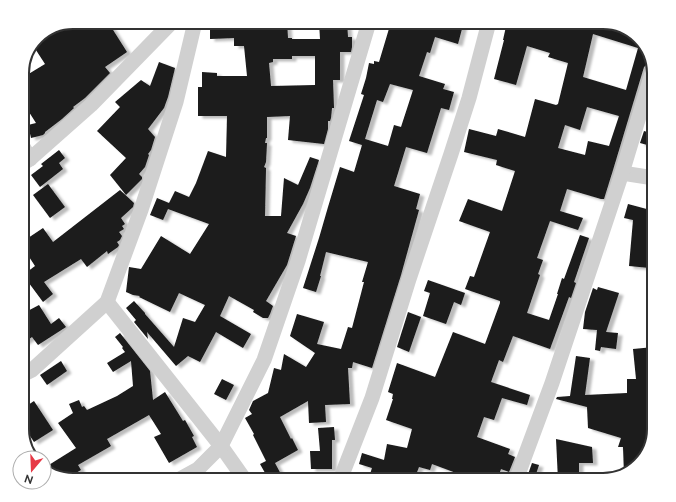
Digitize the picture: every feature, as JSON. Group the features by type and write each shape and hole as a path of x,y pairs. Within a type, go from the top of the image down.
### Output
{"street":[{"path":"29,158 91,105 165,29"},
{"path":"29,372 107,302 141,210 176,102 193,29"},
{"path":"191,473 198,469 221,446 264,360 301,254 367,29"},
{"path":"343,473 372,398 409,279 469,98 487,29"},
{"path":"519,473 552,383 622,173 647,90"},
{"path":"622,173 647,177"},
{"path":"107,302 241,473"}],"building":[{"path":"112,29 127,52 105,67 110,73 62,119 43,135 31,138 29,125 36,123 29,112 29,74 45,64 36,50 38,46 49,36 56,32 65,30"},
{"path":"210,29 287,29 288,38 320,39 319,29 347,29 348,37 352,37 352,47 351,52 340,52 340,80 333,80 334,108 332,108 330,121 328,121 328,129 324,144 288,140 290,116 267,117 267,138 265,143 267,143 266,162 264,167 266,168 265,216 281,216 284,178 298,185 310,157 319,160 303,204 287,233 296,236 287,265 266,301 273,306 268,318 263,318 253,312 254,310 229,296 220,316 251,334 243,348 216,332 200,362 188,356 176,366 147,332 148,339 134,322 136,320 126,308 134,301 174,347 183,318 195,322 205,305 179,293 170,312 139,297 140,296 126,292 129,267 141,269 161,236 190,254 209,224 168,209 163,220 150,215 157,198 169,203 175,191 189,197 208,151 226,157 227,116 198,116 198,87 202,87 202,72 217,73 217,76 247,76 244,46 234,46 234,38 210,39","holes":["292,56 315,56 315,85 271,86 269,63 273,62 273,59 292,59"]},
{"path":"389,29 462,29 458,44 435,37 430,53 427,52 419,76 445,84 443,89 454,92 449,110 441,108 427,153 406,147 394,186 420,194 416,209 419,210 401,275 372,368 353,362 352,368 348,368 350,404 325,405 326,422 309,423 308,401 280,417 298,450 275,463 280,473 265,473 260,464 266,461 245,418 252,414 249,410 253,401 268,393 274,368 281,370 284,354 306,367 315,353 290,336 297,314 324,322 317,344 341,349 348,327 352,328 368,262 326,252 316,292 303,288 340,167 354,172 362,145 349,141 364,95 361,94 369,63 374,64 374,61 379,62","holes":["390,84 413,90 401,127 394,125 388,146 365,139 377,100 383,102"]},
{"path":"505,29 608,29 617,31 630,38 638,46 646,65 644,67 604,199 567,189 560,211 583,218 578,230 550,221 537,258 543,260 538,274 540,275 527,313 549,320 562,278 564,279 580,235 589,238 574,282 576,283 571,298 569,297 550,349 513,336 503,362 499,360 491,382 530,395 527,405 502,398 494,420 484,417 477,437 510,449 508,454 515,457 509,472 501,469 500,473 456,473 432,464 430,470 419,467 417,473 370,473 372,468 359,464 362,453 384,460 387,444 407,448 412,429 386,420 393,399 393,394 388,392 397,363 435,377 453,332 485,344 500,303 500,301 465,289 470,276 474,277 490,232 459,221 468,199 502,211 515,171 496,165 497,160 464,152 469,129 496,136 498,129 525,137 535,99 556,105 558,104 568,63 548,57 550,53 527,46 516,85 494,79","holes":["593,34 638,48 626,90 583,77","587,107 619,116 609,146 588,141 585,155 558,148 565,125 580,130"]},
{"path":"159,62 175,68 168,97 164,108 148,129 155,137 151,150 148,154 145,167 139,174 142,179 126,195 110,175 126,158 97,131 120,107 115,102 141,80 150,86"},
{"path":"644,131 647,132 647,145 640,143"},
{"path":"59,150 65,158 59,163 63,169 40,187 31,175 43,166 41,164"},
{"path":"48,184 65,207 50,218 33,195"},
{"path":"120,190 134,203 133,207 121,218 125,224 122,226 124,229 119,232 122,236 117,242 119,245 118,247 108,254 107,251 87,267 81,259 44,282 53,294 43,302 29,283 29,270 35,266 29,257 29,237 43,228 53,242"},
{"path":"628,204 647,209 647,268 629,266 633,220 624,218"},
{"path":"428,280 465,293 461,305 454,302 446,324 423,316 430,293 424,291"},
{"path":"598,287 619,293 606,332 618,333 616,349 601,347 600,351 595,350 597,330 583,329 585,312 593,288 597,290"},
{"path":"39,305 51,324 59,318 66,327 38,345 32,337 29,339 29,310"},
{"path":"408,312 421,317 409,352 397,347"},
{"path":"120,333 150,371 153,400 165,392 183,421 185,420 194,436 192,437 197,447 169,463 154,437 161,434 149,415 107,439 111,446 78,465 81,470 76,473 59,471 52,468 52,463 76,448 58,423 73,413 69,404 79,400 82,407 84,406 87,410 117,396 133,386 131,361 113,372 107,363 125,352 122,348 123,347 115,337"},
{"path":"647,348 647,434 645,443 638,456 630,464 624,467 623,447 618,447 621,438 588,428 587,407 556,399 557,397 570,396 576,356 590,358 585,395 627,393 627,379 636,379 633,349"},
{"path":"61,361 67,371 47,385 40,375"},
{"path":"222,379 234,385 226,400 214,394"},
{"path":"34,401 53,430 34,442 29,432 29,404"},
{"path":"334,427 335,440 332,440 332,469 311,469 310,451 320,451 318,428"},
{"path":"556,439 592,447 593,463 579,463 579,473 558,473"},
{"path":"532,463 539,465 536,473 528,473"}]}
